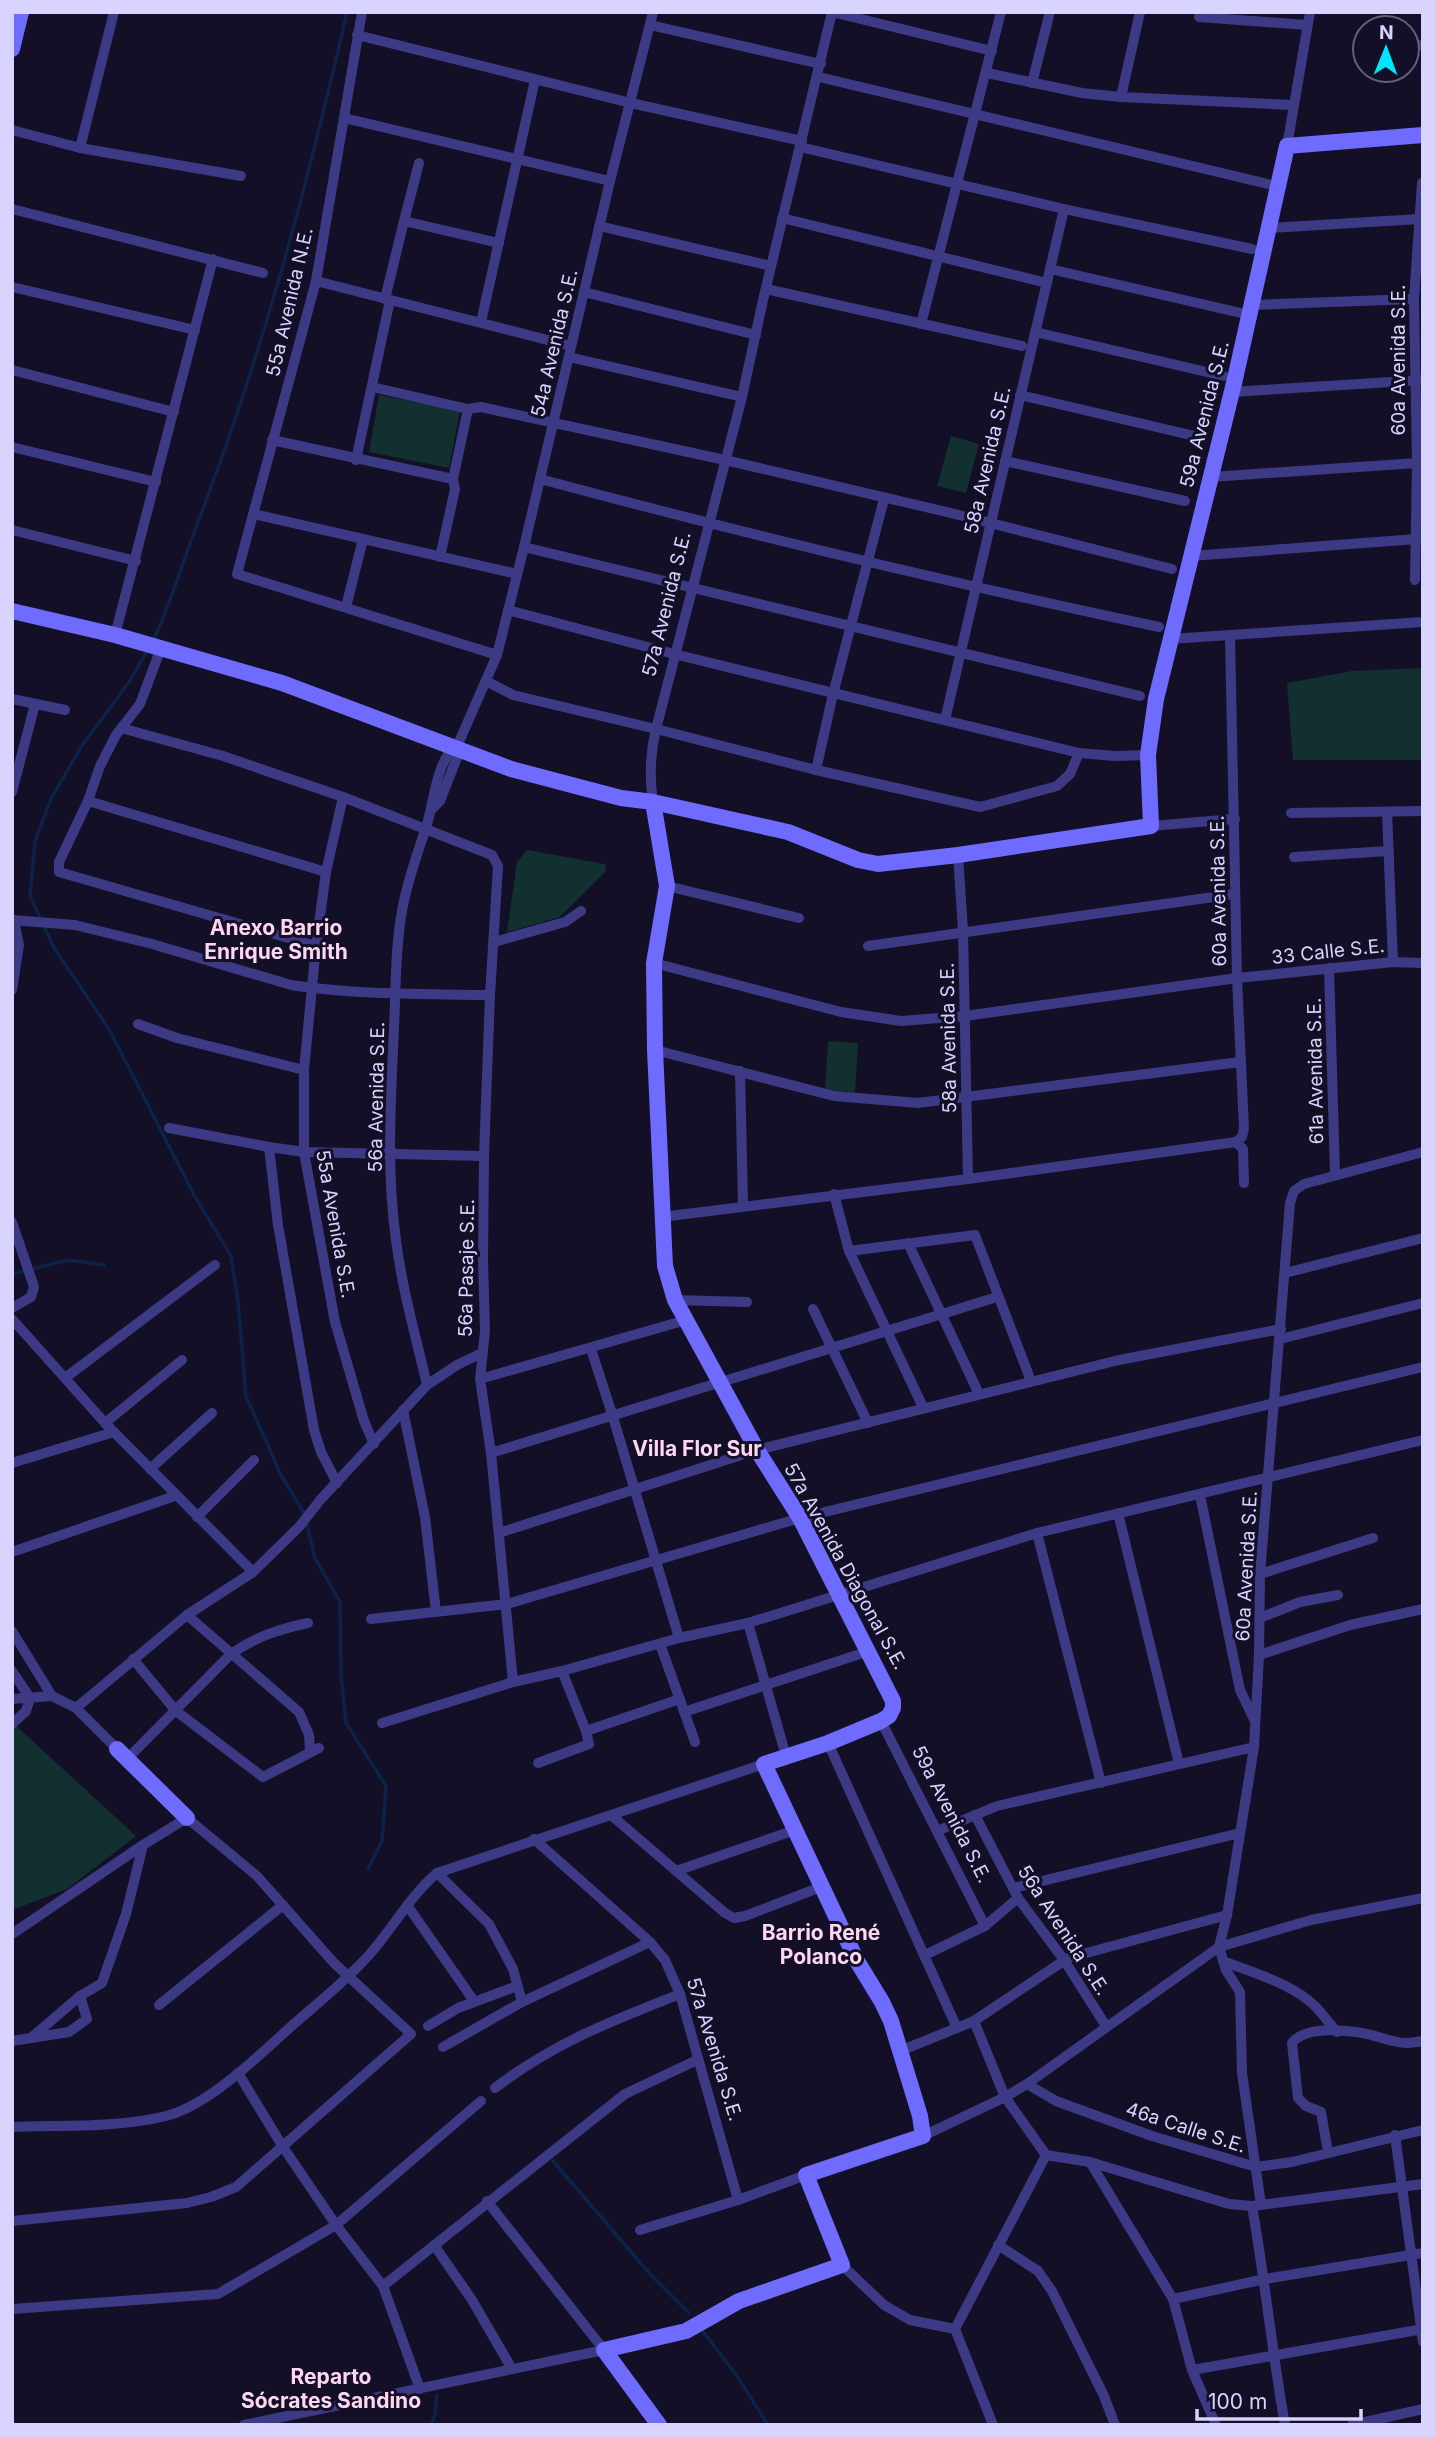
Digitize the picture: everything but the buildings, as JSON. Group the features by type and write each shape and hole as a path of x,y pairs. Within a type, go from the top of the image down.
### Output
{"street":[{"path":"12,49 21,12"},
{"path":"80,149 114,12"},
{"name":"55a Avenida N.E.","path":"346,607 237,574 316,281 362,12"},
{"name":"54a Avenida S.E.","path":"486,681 497,655 524,547 599,226 653,12"},
{"path":"832,12 992,51"},
{"name":"57a Avenida S.E.","path":"662,1217 654,963 667,886 653,802 650,765 674,654 757,335 782,218 819,77 832,12"},
{"path":"921,324 1001,12"},
{"path":"1032,83 1050,12"},
{"path":"1121,97 1140,12"},
{"name":"59a Avenida S.E.","path":"1151,826 1148,755 1164,633 1191,556 1232,392 1247,309 1270,228 1287,146 1310,12"},
{"path":"1199,17 1307,25"},
{"path":"650,25 821,64"},
{"path":"357,35 1063,209 1252,249"},
{"path":"987,73 1082,93 1293,105"},
{"path":"819,77 1268,184"},
{"path":"481,322 535,80"},
{"path":"344,118 610,181"},
{"path":"12,130 80,149 241,176"},
{"path":"1287,146 1423,135"},
{"path":"355,460 404,221 419,163"},
{"name":"60a Avenida S.E.","path":"1415,580 1419,380 1414,299 1422,183"},
{"path":"12,209 263,273"},
{"name":"58a Avenida S.E.","path":"945,720 1063,209"},
{"path":"782,218 1046,283"},
{"path":"1270,228 1419,219"},
{"path":"404,221 499,243"},
{"path":"599,226 771,266"},
{"path":"115,635 213,259"},
{"path":"1050,269 1247,309 1414,299"},
{"path":"316,281 481,322 570,351 742,397"},
{"path":"12,288 195,330"},
{"path":"766,289 1022,346"},
{"path":"584,292 757,335"},
{"path":"1035,331 1224,376"},
{"path":"12,370 174,412"},
{"path":"1232,392 1419,380"},
{"path":"372,387 468,409 481,407 725,460 1172,569"},
{"path":"1020,396 1203,438"},
{"path":"440,556 455,489 453,479 468,409"},
{"path":"272,440 453,479"},
{"path":"12,447 156,482"},
{"path":"1005,461 1185,501"},
{"path":"1211,477 1417,463"},
{"path":"540,479 708,524 1164,633 1230,636 1423,622"},
{"path":"816,770 884,499"},
{"path":"254,514 517,574"},
{"path":"12,530 136,561"},
{"path":"363,539 346,607 497,655"},
{"path":"1191,556 1417,539"},
{"path":"524,547 1140,695"},
{"path":"508,610 833,694 1079,753 1148,755"},
{"path":"12,611 115,635 282,683 457,746 511,769 621,798 653,802 788,832 858,860 878,864 958,855 1151,826 1235,819"},
{"name":"60a Avenida S.E.","path":"1230,636 1237,978 1244,1128 1242,1137 1236,1142"},
{"path":"154,646 140,704 121,728 100,766 88,801 59,862 59,872 316,946"},
{"path":"486,681 513,695 816,770 980,807 1057,786 1070,774 1079,753"},
{"name":"56a Avenida S.E.","path":"427,1385 396,1240 389,1155 401,912 412,867 431,810 440,801 457,746 486,681"},
{"path":"12,699 65,710"},
{"path":"12,792 35,704"},
{"path":"121,728 223,755 426,829"},
{"name":"55a Avenida S.E.","path":"343,797 326,872 316,946 304,1070 304,1152 335,1322 364,1421 374,1444"},
{"path":"88,801 326,872"},
{"path":"1291,813 1423,811"},
{"path":"1387,812 1393,962"},
{"name":"56a Pasaje S.E.","path":"426,829 492,855 498,866 484,1156 485,1331 480,1379 491,1453 513,1682"},
{"path":"1294,857 1389,851"},
{"name":"58a Avenida S.E.","path":"958,855 963,931 968,1179"},
{"path":"667,886 799,918"},
{"path":"868,946 1235,894"},
{"path":"494,942 565,922 581,911"},
{"path":"12,990 19,944 15,920 75,925 152,944 290,985 396,993 490,995"},
{"name":"33 Calle S.E.","path":"654,963 841,1012 901,1021 965,1016 1237,978 1393,962 1423,963"},
{"name":"61a Avenida S.E.","path":"1329,968 1335,1174"},
{"path":"138,1024 177,1038 304,1070"},
{"path":"655,1050 834,1096 918,1103 1240,1062"},
{"path":"740,1071 743,1205"},
{"path":"169,1128 304,1152 484,1156"},
{"path":"662,1217 1236,1142 1243,1149 1244,1183"},
{"path":"269,1147 279,1237 314,1430 321,1452 337,1483"},
{"path":"1335,1174 1423,1152"},
{"name":"60a Avenida S.E.","path":"1219,1947 1227,1915 1254,1747 1260,1574 1290,1203 1294,1191 1304,1184 1335,1174"},
{"path":"834,1194 849,1251 923,1407"},
{"name":"57a Avenida Diagonal S.E.","path":"662,1217 664,1266 674,1300 757,1450 800,1518 889,1688 893,1708 889,1716 881,1721"},
{"path":"12,1222 34,1287 31,1297 12,1308"},
{"path":"849,1251 975,1235 1031,1381"},
{"path":"1285,1273 1423,1238"},
{"path":"908,1243 979,1394"},
{"path":"65,1377 215,1265"},
{"path":"491,1453 997,1297"},
{"path":"674,1300 747,1302"},
{"path":"499,1533 757,1450 923,1407 1119,1360 1281,1334 1423,1303"},
{"path":"813,1308 869,1423"},
{"path":"12,1319 105,1423 253,1572"},
{"path":"480,1379 686,1320"},
{"path":"591,1349 679,1638"},
{"path":"76,1708 187,1615 253,1572 299,1527 321,1499 427,1385 457,1365 482,1353"},
{"path":"105,1423 182,1360"},
{"path":"370,1619 507,1604 800,1518 1423,1367"},
{"path":"403,1410 425,1517 436,1612"},
{"path":"150,1469 212,1413"},
{"path":"12,1464 114,1432"},
{"path":"382,1723 513,1682 679,1638 748,1623 1037,1533 1423,1440"},
{"path":"197,1517 254,1460"},
{"path":"1200,1494 1240,1690 1255,1721"},
{"path":"12,1552 175,1496"},
{"path":"1118,1513 1179,1764"},
{"path":"1037,1533 1101,1783"},
{"path":"1260,1574 1373,1538"},
{"path":"1259,1618 1300,1602 1338,1595"},
{"path":"1259,1655 1350,1625 1423,1609"},
{"path":"133,1659 176,1711 263,1777 314,1750 299,1712 187,1615"},
{"path":"122,1754 176,1711 230,1654 247,1642 274,1631 308,1623"},
{"path":"748,1623 786,1756"},
{"path":"12,1631 52,1696"},
{"path":"660,1644 695,1742"},
{"path":"684,1712 869,1651"},
{"path":"12,1671 30,1698"},
{"path":"538,1763 589,1744 562,1671"},
{"path":"12,1699 52,1696 76,1708 187,1818 257,1876 334,1963 411,2034 236,2187 187,2203 12,2221"},
{"path":"12,1724 26,1711 30,1698"},
{"path":"586,1731 680,1699"},
{"path":"12,2127 124,2122 168,2115 197,2102 238,2073 350,1976 423,1885 437,1873 828,1743 881,1721"},
{"name":"59a Avenida S.E.","path":"881,1721 985,1926"},
{"path":"828,1743 957,2028"},
{"path":"937,1831 997,1807 1254,1747"},
{"path":"764,1763 857,1961 882,2002 920,2116 923,2136"},
{"path":"611,1815 725,1913 734,1917 745,1916 821,1886"},
{"name":"56a Avenida S.E.","path":"975,1815 1015,1893 1064,1960 1106,2026"},
{"path":"12,1934 187,1818"},
{"path":"676,1871 795,1830"},
{"path":"925,1955 985,1926 1015,1893 1240,1833"},
{"name":"57a Avenida S.E.","path":"534,1839 650,1942 665,1960 680,1994 738,2200"},
{"path":"31,2038 80,1996 102,1983 126,1914 143,1845"},
{"path":"437,1873 489,1924 513,1969 522,2002"},
{"path":"640,2230 738,2200 923,2136 1005,2097 1219,1947 1311,1920 1423,1898"},
{"path":"407,1905 474,2001"},
{"path":"159,2005 283,1906"},
{"path":"900,2051 974,2021 1064,1960 1227,1915"},
{"path":"443,2047 522,2002 650,1942"},
{"path":"1219,1947 1223,1961 1240,1992 1242,2073 1256,2167 1257,2206 1273,2355 1285,2425"},
{"path":"1223,1961 1266,1977 1295,1992 1314,2005 1337,2032"},
{"path":"428,2026 458,2008 517,1986"},
{"path":"495,2088 528,2063 590,2030 680,1994"},
{"path":"12,2041 69,2032 87,2019 80,1996"},
{"path":"974,2021 1005,2097 1046,2155 1090,2162 1229,2204 1257,2206 1423,2183"},
{"path":"1328,2152 1321,2112 1306,2106 1298,2098 1292,2043 1302,2035 1320,2031 1363,2033 1406,2043 1423,2041"},
{"path":"383,2286 625,2094 697,2060"},
{"path":"238,2073 283,2147 336,2225 383,2286 420,2389"},
{"name":"46a Calle S.E.","path":"1027,2084 1056,2101 1152,2136 1256,2167 1292,2162 1423,2130"},
{"path":"12,2309 218,2294 336,2225 481,2101"},
{"path":"1395,2135 1418,2254 1423,2342"},
{"path":"993,2425 955,2329 1046,2155"},
{"path":"1090,2162 1172,2299 1192,2370 1216,2425"},
{"path":"806,2175 842,2265 884,2305 910,2320 955,2329"},
{"path":"487,2201 659,2425"},
{"path":"434,2245 472,2300 512,2370"},
{"path":"998,2245 1038,2271 1052,2291 1104,2396 1115,2425"},
{"path":"1172,2299 1265,2279 1418,2254"},
{"path":"244,2425 685,2331 739,2301 842,2265"},
{"path":"1192,2370 1422,2329"},
{"path":"1358,2424 1423,2409"}],"green space":[{"path":"379,395 460,411 449,468 369,452"},
{"path":"951,436 979,444 966,493 937,486"},
{"path":"1423,668 1423,760 1293,760 1287,683 1352,671"},
{"path":"527,850 605,864 606,871 560,917 507,932 517,862"},
{"path":"828,1041 858,1043 855,1092 825,1090"},
{"path":"14,1724 136,1836 67,1889 12,1910 12,1726"}],"waterway":[{"path":"153,641 220,464 262,337 299,208 347,12"},
{"path":"149,648 129,682 81,747 51,799 35,841 30,896 54,948 109,1029 194,1195 231,1256 238,1301 246,1396 281,1475 304,1513 315,1558 340,1602 341,1674 346,1723 386,1786 382,1841 368,1869"},
{"path":"12,1274 68,1260 104,1265"},
{"path":"553,2161 650,2274 689,2313"},
{"path":"701,2329 737,2376 768,2425"},
{"path":"431,2425 437,2395"}],"district":[{"name":"Anexo Barrio Enrique Smith","path":"276,940"},
{"name":"Villa Flor Sur","path":"697,1449"},
{"name":"Barrio René Polanco","path":"821,1945"},
{"name":"Reparto Sócrates Sandino","path":"331,2389"}]}
